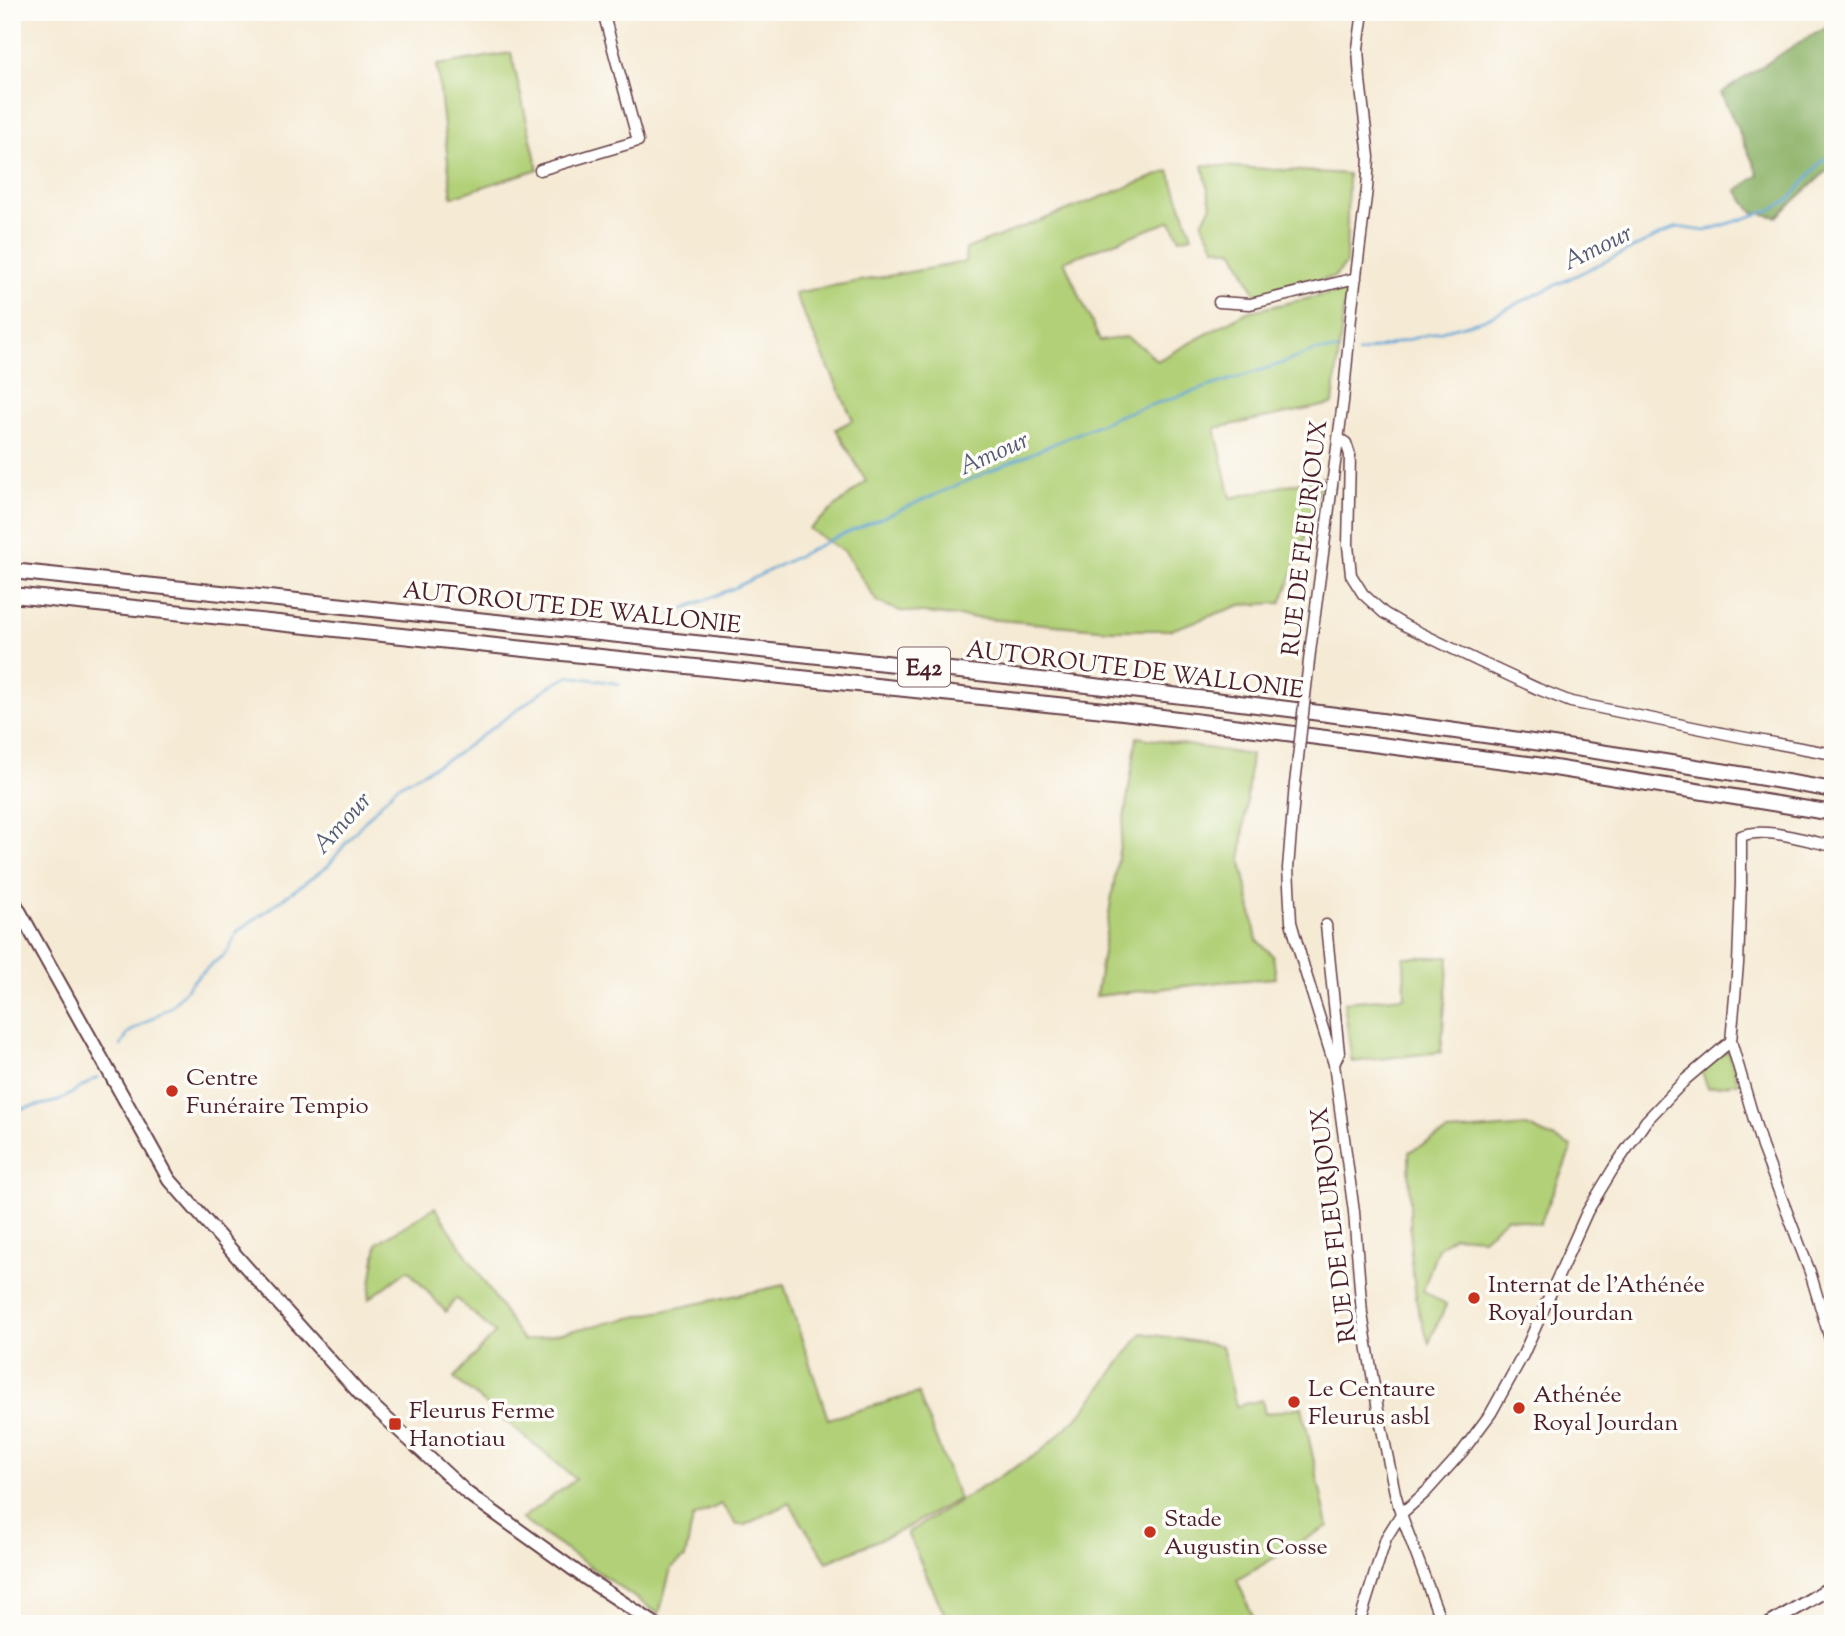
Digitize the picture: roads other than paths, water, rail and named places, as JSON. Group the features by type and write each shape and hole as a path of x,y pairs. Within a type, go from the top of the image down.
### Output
{"highway":[{"name":"AUTOROUTE DE WALLONIE","path":"12,571 1139,691 1528,741 1833,790"},
{"name":"AUTOROUTE DE WALLONIE","path":"12,595 1123,712 1536,765 1833,813"}],"main road":[{"path":"12,898 169,1179 254,1277 361,1395 467,1493 655,1624"},
{"path":"1770,1624 1833,1586"}],"street":[{"path":"540,170 638,141 603,12"},
{"name":"RUE DE FLEURJOUX","path":"1363,12 1358,48 1369,157 1367,188 1310,652 1288,868 1291,922 1334,1064 1347,1147 1363,1314 1378,1410 1401,1514 1442,1624"},
{"path":"1219,302 1250,304 1356,278"},
{"path":"1338,438 1346,443 1350,456 1348,545 1351,575 1363,594 1384,612 1406,626 1490,667 1571,702 1833,754"},
{"path":"1833,846 1766,832 1741,836 1738,964 1731,1041 1762,1147 1810,1272 1833,1349"},
{"name":"RUE DE FLEURJOUX","path":"1326,925 1339,1053 1334,1064"},
{"path":"1359,1624 1386,1538 1401,1514 1426,1492 1462,1452 1491,1413 1523,1354 1587,1213 1612,1169 1646,1121 1686,1079 1731,1041"}],"waterway":[{"name":"Amour","path":"1358,353 1483,320 1677,227 1705,231 1771,210 1789,200 1821,162 1833,153"},
{"name":"Amour","path":"671,614 732,589 830,540 1123,414 1314,351 1338,350"},
{"name":"Amour","path":"121,1046 128,1033 172,1006 193,981 222,957 237,932 328,866 396,787 455,755 550,686 570,676 620,684"},
{"name":"Amour","path":"12,1118 21,1109 59,1101 98,1077"}],"place":[{"name":"Centre Funéraire Tempio","path":"172,1091"},
{"name":"Internat de l'Athénée Royal Jourdan","path":"1474,1298"},
{"name":"Le Centaure Fleurus asbl","path":"1294,1402"},
{"name":"Athénée Royal Jourdan","path":"1519,1408"},
{"name":"Fleurus Ferme Hanotiau","path":"395,1424"},
{"name":"Stade Augustin Cosse","path":"1150,1532"}]}
